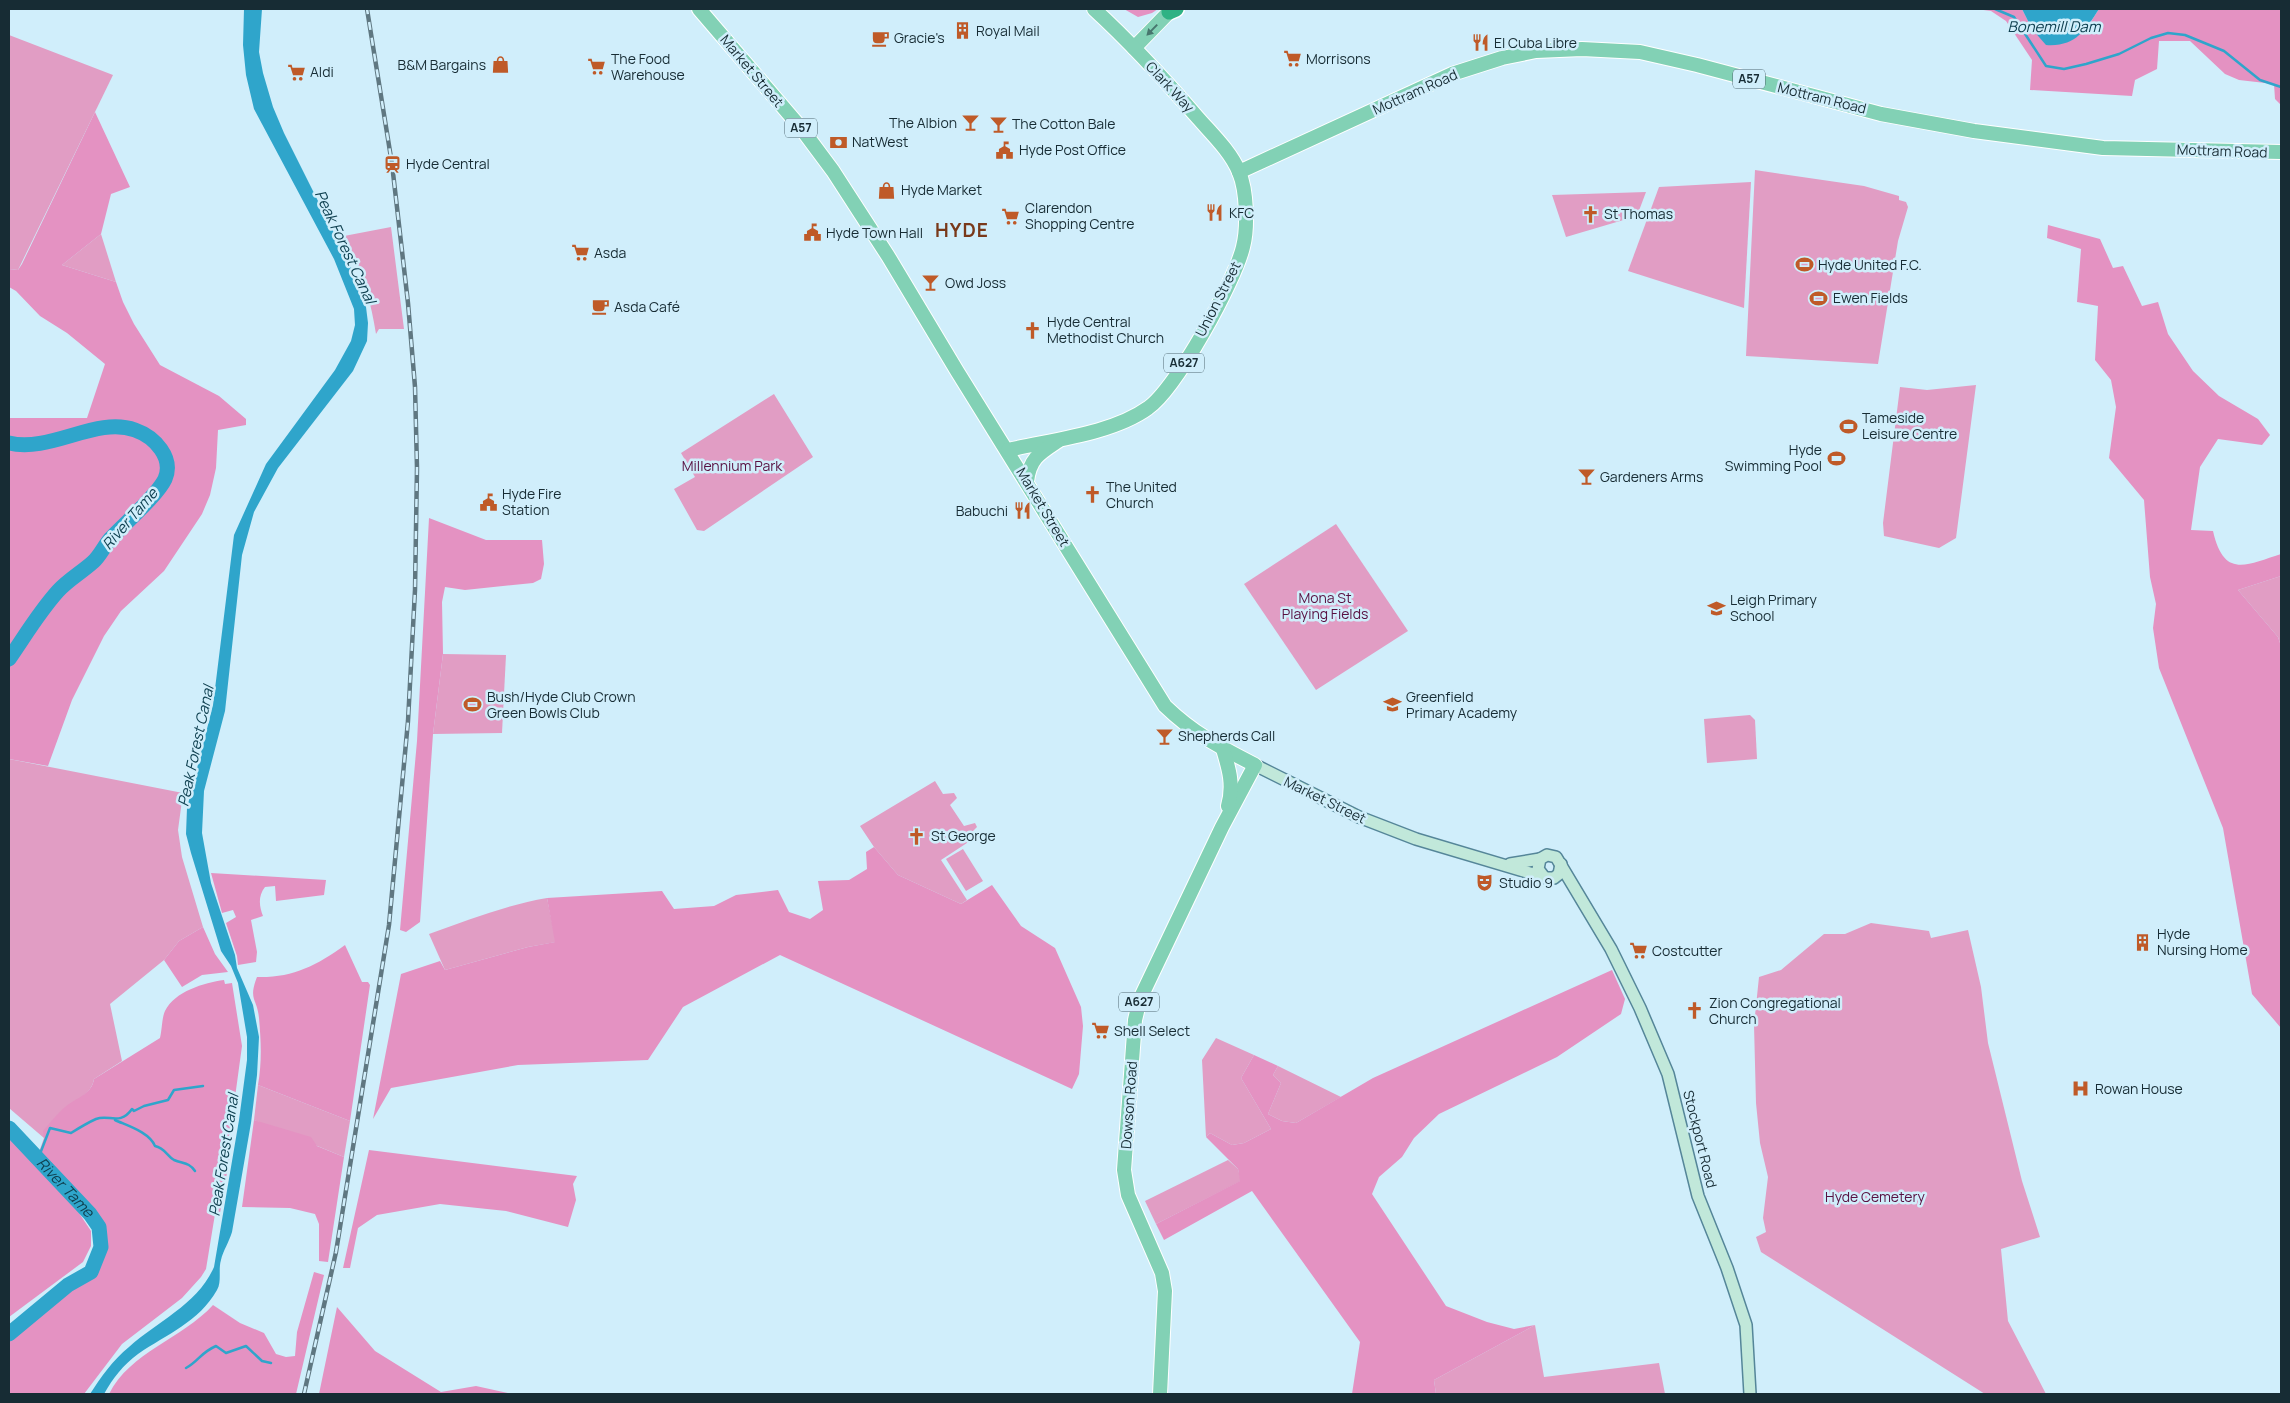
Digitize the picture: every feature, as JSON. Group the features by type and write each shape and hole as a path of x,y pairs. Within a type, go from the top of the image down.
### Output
{"main road":[{"name":"Market Street","path":"699,9 801,128 833,171 888,256 957,372 1008,450 1120,636 1166,706 1186,726 1223,748 1359,817 1416,839 1547,878"},
{"name":"Clark Way","path":"1094,9 1134,48 1218,141 1239,172"},
{"path":"1134,48 1173,10"},
{"name":"Mottram Road","path":"1239,172 1452,74 1502,58 1536,51 1582,49 1640,52 1697,65 1881,114 1983,133 2103,148 2281,152"},
{"name":"Union Street","path":"1008,450 1092,432 1127,420 1149,408 1166,391 1181,369 1237,265 1243,246 1246,226 1245,206 1239,172"},
{"name":"Union Street","path":"1027,481 1028,469 1035,457 1062,438"},
{"name":"Dowson Road","path":"1222,827 1232,791 1230,770 1223,748"},
{"name":"Dowson Road","path":"1160,1394 1165,1291 1162,1273 1128,1195 1124,1170 1134,1020 1140,999 1252,764"},
{"name":"A627","path":"1232,791 1243,767 1252,764"},
{"path":"1547,855 1553,855 1561,864 1559,874 1547,878 1538,869 1540,860 1547,855"},
{"name":"Market Street","path":"1500,864 1540,860"},
{"name":"Stockport Road","path":"1561,864 1634,995 1668,1074 1698,1196 1740,1302 1746,1325 1750,1394"},
{"name":"Stockport Road","path":"1547,878 1562,885 1582,902"}],"green space":[{"path":"9,35 113,75 18,270 9,269"},
{"name":"Ewen Fields","path":"1755,170 1864,186 1899,196 1899,200 1906,202 1908,207 1898,241 1878,364 1746,356"},
{"path":"1751,182 1744,308 1628,271 1659,187"},
{"path":"1646,192 1637,216 1566,237 1552,195"},
{"path":"391,227 404,329 379,329 376,334 364,284 344,236"},
{"path":"101,234 116,282 62,265"},
{"path":"1976,385 1956,538 1939,548 1884,536 1883,523 1900,387 1927,390"},
{"name":"Millennium Park","path":"774,394 813,457 704,531 697,530 674,489 695,477 681,453"},
{"name":"Mona St Playing Fields","path":"1336,524 1408,631 1316,690 1244,584"},
{"path":"2281,576 2281,646 2278,637 2238,590"},
{"path":"443,654 506,655 502,733 433,734"},
{"path":"1750,715 1755,720 1757,759 1707,763 1704,719"},
{"path":"9,759 183,793 178,830 182,857 203,927 179,941 164,960 110,1004 122,1061 94,1079 92,1086 84,1096 56,1117 44,1138 9,1108"},
{"path":"935,781 943,794 954,793 957,798 950,805 964,826 975,823 977,827 969,835 973,839 941,860 967,900 961,904 898,875 874,847 860,826"},
{"path":"963,849 983,881 966,891 946,859"},
{"path":"547,898 556,942 528,947 445,970 429,934 502,909"},
{"name":"Hyde Cemetery","path":"1871,923 1929,931 1931,938 1968,930 1981,987 1988,1043 2022,1181 2040,1237 2001,1249 2008,1321 2046,1394 1985,1394 1761,1252 1756,1237 1766,1232 1763,1218 1768,1177 1760,1143 1756,1103 1754,1025 1759,977 1781,970 1824,934 1845,934"},
{"path":"1216,1038 1254,1055 1241,1078 1271,1129 1244,1143 1232,1145 1210,1133 1206,1137 1202,1060"},
{"path":"1278,1066 1341,1097 1296,1123 1282,1121 1268,1114 1281,1083 1273,1075"},
{"path":"258,1085 350,1121 344,1157 254,1120"},
{"path":"1228,1160 1238,1169 1241,1181 1156,1224 1145,1201"},
{"path":"1535,1325 1544,1377 1659,1363 1665,1394 1436,1394 1434,1380"}],"shaded area":[{"path":"1124,9 1158,9 1138,17"},
{"path":"1976,9 2022,9 2032,29 2090,23 2099,9 2281,9 2281,105 2275,99 2274,84 2239,80 2225,74 2190,41 2159,41 2157,69 2135,80 2132,96 2030,90 2032,60 2006,21 1991,11"},
{"path":"95,112 130,187 111,194 101,234 62,265 116,282 134,324 160,365 219,396 246,419 246,425 218,430 216,468 210,495 202,514 164,571 121,611 104,636 72,700 48,766 9,759 9,418 87,418 105,364 67,333 40,316 16,291 9,287 9,269 18,270 22,264"},
{"path":"2048,225 2100,239 2113,268 2123,266 2142,306 2158,302 2168,334 2193,371 2219,396 2258,419 2270,435 2262,445 2218,439 2200,467 2191,530 2213,531 2223,556 2230,562 2238,565 2257,562 2281,554 2281,576 2238,590 2278,637 2281,646 2281,1028 2252,994 2223,828 2159,668 2153,628 2156,604 2150,577 2144,500 2109,458 2116,407 2111,380 2095,360 2098,306 2077,302 2081,249 2047,238"},
{"path":"429,518 486,540 542,540 544,564 541,579 533,583 465,590 445,587 442,602 443,654 433,734 420,922 406,932 400,930 417,741"},
{"path":"874,847 898,875 961,904 992,885 1021,926 1055,948 1081,1007 1083,1026 1079,1074 1072,1089 780,955 683,1007 648,1060 518,1065 391,1088 373,1119 401,974 440,961 445,970 528,947 555,942 547,898 662,891 674,909 714,906 736,895 778,890 789,912 810,919 823,910 818,881 849,880 867,869 866,852"},
{"path":"211,873 326,880 324,895 276,901 275,886 265,887 260,901 263,916 251,920 257,952 256,962 238,965 237,956 226,923 236,917 233,910 222,913"},
{"path":"203,927 215,954 228,972 202,975 182,987 164,960 179,941"},
{"path":"345,945 362,982 368,982 370,985 350,1121 258,1085 261,1060 260,1035 258,1011 253,995 257,977 293,973 314,965"},
{"path":"1612,970 1625,999 1621,1014 1557,1057 1439,1114 1414,1138 1402,1157 1379,1177 1372,1194 1446,1306 1487,1322 1514,1329 1535,1325 1434,1380 1436,1394 1352,1394 1360,1342 1252,1191 1164,1240 1156,1224 1240,1181 1238,1169 1206,1137 1210,1133 1232,1145 1244,1143 1271,1129 1241,1078 1254,1055 1278,1066 1273,1075 1281,1083 1268,1114 1282,1121 1296,1123 1373,1078"},
{"path":"224,980 225,984 232,983 242,1046 227,1156 230,1155 220,1213 215,1214 206,1269 182,1298 122,1344 84,1394 9,1394 9,1334 68,1285 90,1272 101,1251 99,1227 90,1214 37,1158 44,1138 43,1131 65,1107 91,1088 94,1079 160,1038 165,1011 176,998 199,986"},
{"path":"254,1120 311,1137 317,1146 344,1157 328,1262 319,1261 319,1224 315,1214 290,1208 242,1207"},
{"path":"9,1137 77,1210 91,1231 91,1246 83,1262 9,1317"},
{"path":"369,1150 577,1176 573,1184 576,1200 568,1227 506,1211 440,1204 377,1215 358,1228 350,1268 343,1268"},
{"path":"314,1272 324,1275 296,1394 109,1394 130,1367 143,1356 187,1327 213,1305 240,1323 264,1333 276,1354 286,1357 295,1356 297,1332"},
{"path":"337,1307 375,1351 441,1392 476,1386 512,1394 319,1394"}],"water":[{"path":"244,9 262,9 259,52 273,107 284,133 352,269 366,307 368,323 367,341 353,371 278,468 254,512 242,555 225,711 204,791 202,833 211,883 235,955 237,968 253,1005 259,1037 257,1075 251,1123 232,1232 220,1264 218,1287 210,1301 192,1319 138,1354 123,1367 104,1394 90,1394 103,1375 123,1352 188,1302 207,1280 214,1267 239,1120 247,1060 247,1037 238,983 231,966 221,951 186,834 187,808 213,705 234,535 266,464 335,370 351,341 355,325 354,309 334,259 254,109 246,75 243,45"},
{"name":"Bonemill Dam","path":"2022,9 2099,9 2084,31 2078,36 2065,43 2046,45 2032,29"}],"waterway":[{"path":"1995,9 2014,17 2046,66 2064,69 2086,64 2119,54 2151,38 2168,33 2185,35 2224,51 2260,80 2281,87"},
{"name":"River Tame","path":"9,443 25,445 41,443 89,431 120,427 142,433 156,443 165,456 167,463 165,479 161,486 111,538 95,560 58,591 38,616 9,659"},
{"path":"38,1159 50,1128 71,1133 96,1119 123,1117 132,1109 134,1111 144,1106 168,1100 174,1090 203,1086"},
{"path":"115,1120 143,1133 155,1146 195,1171"},
{"name":"River Tame","path":"9,1128 90,1214 99,1227 101,1247 91,1272 68,1285 9,1334"},
{"path":"186,1368 206,1351 216,1346 226,1353 246,1346 262,1361 271,1363"}],"railway":[{"path":"304,1394 336,1252 389,925 408,721 415,590 417,468 415,387 408,303 392,164 367,9"}],"place":[{"name":"Royal Mail","path":"962,31"},
{"name":"Gracie's","path":"880,38"},
{"name":"El Cuba Libre","path":"1480,43"},
{"name":"Morrisons","path":"1292,59"},
{"name":"B&M Bargains","path":"500,65"},
{"name":"The Food Warehouse","path":"597,67"},
{"name":"Aldi","path":"296,72"},
{"name":"The Albion","path":"971,123"},
{"name":"The Cotton Bale","path":"998,124"},
{"name":"NatWest","path":"838,142"},
{"name":"Hyde Post Office","path":"1005,150"},
{"name":"Hyde Central","path":"392,164"},
{"name":"Hyde Market","path":"887,190"},
{"name":"KFC","path":"1215,213"},
{"name":"St Thomas","path":"1590,214"},
{"name":"Clarendon Shopping Centre","path":"1011,216"},
{"name":"Hyde Town Hall","path":"812,233"},
{"name":"Asda","path":"580,253"},
{"name":"Hyde United F.C.","path":"1804,265"},
{"name":"Owd Joss","path":"931,283"},
{"name":"Ewen Fields","path":"1819,298"},
{"name":"Asda Café","path":"600,307"},
{"name":"Hyde Central Methodist Church","path":"1033,330"},
{"name":"Tameside Leisure Centre","path":"1848,426"},
{"name":"Hyde Swimming Pool","path":"1836,458"},
{"name":"Gardeners Arms","path":"1586,477"},
{"name":"The United Church","path":"1092,495"},
{"name":"Hyde Fire Station","path":"488,502"},
{"name":"Babuchi","path":"1022,511"},
{"name":"Leigh Primary School","path":"1716,608"},
{"name":"Bush/Hyde Club Crown Green Bowls Club","path":"473,705"},
{"name":"Greenfield Primary Academy","path":"1392,705"},
{"name":"Shepherds Call","path":"1164,736"},
{"name":"St George","path":"917,836"},
{"name":"Studio 9","path":"1485,883"},
{"name":"Hyde Nursing Home","path":"2143,942"},
{"name":"Costcutter","path":"1638,951"},
{"name":"Zion Congregational Church","path":"1695,1011"},
{"name":"Shell Select","path":"1100,1031"},
{"name":"Rowan House","path":"2081,1089"}],"district":[{"name":"HYDE","path":"962,230"}],"water label":[{"name":"Peak Forest Canal","path":"345,247"},
{"name":"Peak Forest Canal","path":"196,746"},
{"name":"Peak Forest Canal","path":"224,1155"}]}
